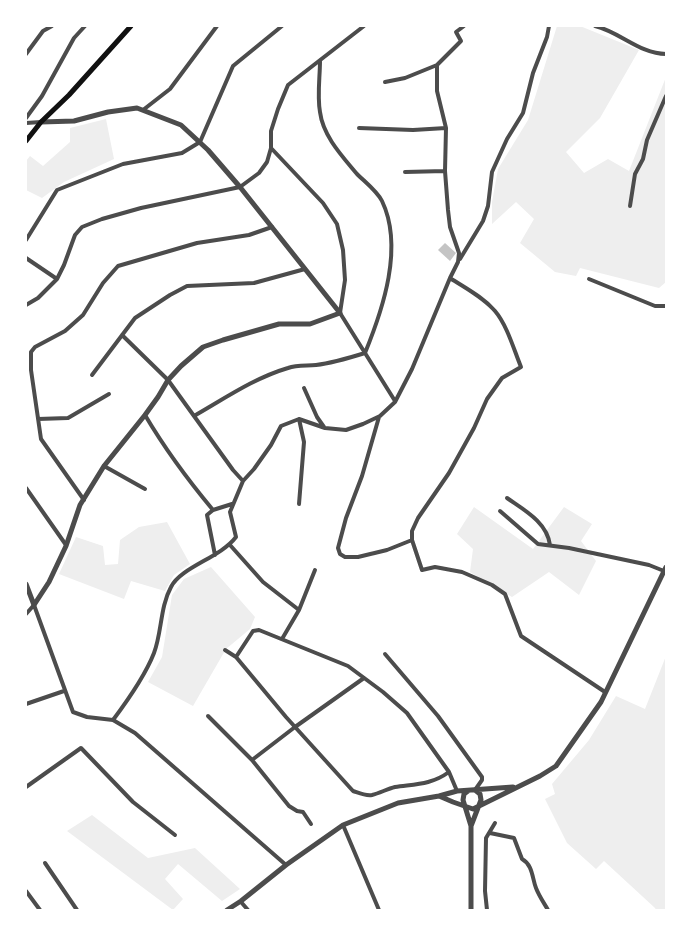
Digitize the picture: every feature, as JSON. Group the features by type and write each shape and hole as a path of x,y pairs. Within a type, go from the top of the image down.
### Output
{"main road":[{"path":"26,141 131,26"}],"street":[{"path":"26,54 44,31 52,26"},
{"path":"26,118 42,96 74,38 85,26"},
{"path":"143,110 170,89 217,26"},
{"path":"26,240 57,190 123,164 182,153 200,142 233,66 282,26"},
{"path":"26,305 38,298 57,279 75,235 82,227 131,211 240,187 259,172 267,162 271,148 271,131 288,86 364,26"},
{"path":"385,82 405,78 437,65 461,41 456,32 464,26"},
{"path":"113,720 129,698 154,652 171,585 180,576 230,545 236,537 230,512 233,504 243,481 254,469 281,426 298,418 324,428 346,430 380,416 395,402 412,369 450,278 483,221 488,206 492,172 507,139 523,113 533,73 549,26"},
{"path":"595,26 607,28 649,52 666,54"},
{"path":"320,61 320,112 329,138 381,200 389,225 390,270 365,353"},
{"path":"437,65 437,91 446,128 445,171 450,227 459,253 458,262"},
{"path":"630,206 635,174 643,159 647,140 666,96"},
{"path":"26,123 74,121 108,112 137,108 181,125 200,142 240,187 306,268 340,313 395,402"},
{"path":"359,128 413,130 446,128"},
{"path":"271,148 323,203 337,224 343,250 345,280 340,313"},
{"path":"405,172 445,171"},
{"path":"84,500 41,440 31,370 31,352 34,347 64,331 84,315 103,283 118,266 197,243 249,235 273,227"},
{"path":"26,258 57,279"},
{"path":"92,375 135,318 187,286 254,282 306,268"},
{"path":"450,278 495,310 521,367 502,378 487,399 449,473 418,518 412,531 412,540 422,570 435,567 462,572 492,585 505,594 521,636 605,692"},
{"path":"589,279 655,306 666,306"},
{"path":"26,614 49,582 66,546 80,505 104,466 181,366 203,347 223,340 279,324 310,324 340,313"},
{"path":"122,335 168,380 243,481"},
{"path":"194,416 232,393 290,367 339,361 365,353"},
{"path":"304,388 324,428"},
{"path":"38,419 68,418 109,394"},
{"path":"145,415 164,447 213,510"},
{"path":"380,416 338,548 340,554 358,557 387,550 412,540"},
{"path":"298,418 304,442 299,504"},
{"path":"104,466 145,489"},
{"path":"26,488 66,546"},
{"path":"507,498 533,517 544,529 550,545"},
{"path":"215,555 207,515 213,510 233,504"},
{"path":"439,796 470,808 479,806 556,766 601,702 666,569 538,544 500,511"},
{"path":"230,545 262,582 299,610"},
{"path":"282,639 299,610 315,570"},
{"path":"26,584 73,712 87,717 113,720 135,733 286,865"},
{"path":"236,657 253,631 259,630 348,666 407,713 449,772 457,791"},
{"path":"225,650 236,657 353,791 362,795 371,795 392,788 440,779 449,772"},
{"path":"385,654 438,716 482,777 482,780 463,797 471,826 470,910"},
{"path":"252,760 364,678"},
{"path":"26,704 65,691"},
{"path":"208,716 252,760 289,806 303,812 311,824"},
{"path":"26,787 81,748 133,802 175,835"},
{"path":"227,910 241,902 286,865 343,825 398,803 457,791 515,787"},
{"path":"471,826 481,800 478,792 472,790"},
{"path":"487,910 486,838 495,824"},
{"path":"343,825 379,910"},
{"path":"490,832 514,838 548,910"},
{"path":"45,862 77,910"},
{"path":"26,891 40,910"},
{"path":"241,902 248,910"}],"shaded area":[{"path":"557,26 580,26 639,50 600,118 566,152 584,173 608,159 629,171 666,77 666,282 659,288 580,268 576,276 555,272 520,243 534,219 516,202 492,224 492,202 498,169 528,120"},
{"path":"106,119 114,159 64,182 42,198 26,190 26,161 30,156 43,166 70,142 70,128"},
{"path":"474,507 533,549 564,507 592,524 581,541 596,561 579,595 549,572 512,597 470,572 473,549 457,534"},
{"path":"167,522 190,564 174,575 165,591 131,581 124,599 59,574 76,537 103,546 105,565 118,564 120,540 139,527"},
{"path":"211,567 255,617 250,629 226,649 193,706 148,682 162,657 172,595 184,579"},
{"path":"666,656 666,910 656,910 604,861 596,869 567,843 545,799 555,794 552,784 589,740 616,696 645,709"},
{"path":"92,815 148,858 195,848 240,889 222,901 178,864 165,879 183,899 173,910 67,831"}],"building":[{"path":"445,243 456,253 450,261 438,250"}]}
